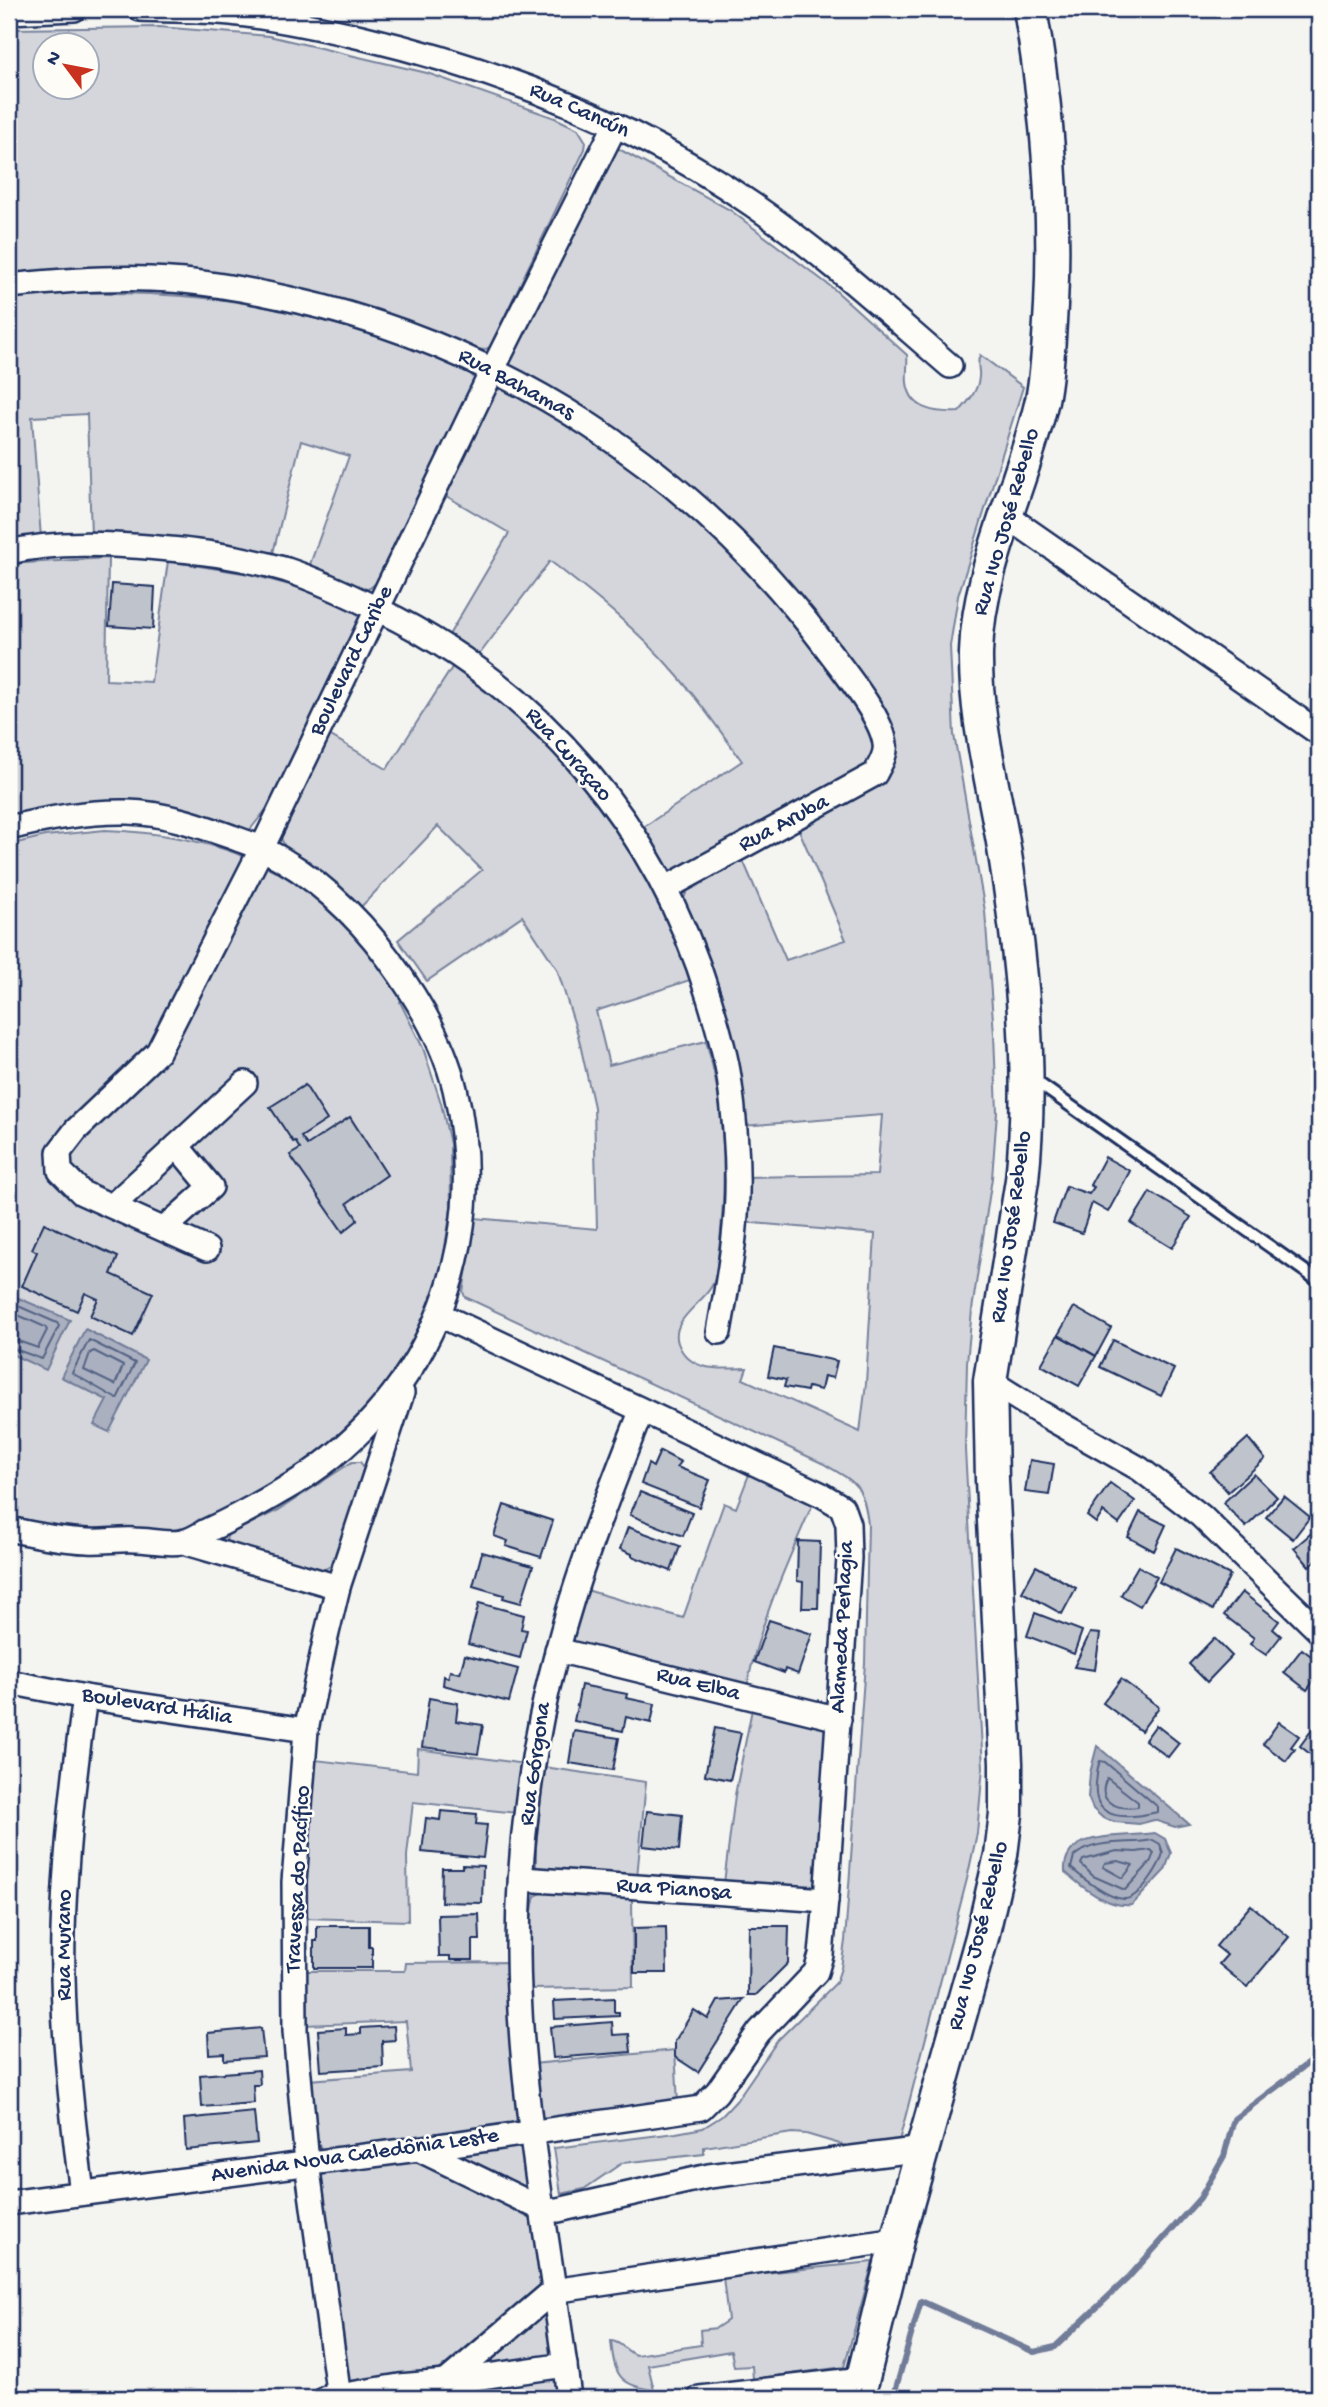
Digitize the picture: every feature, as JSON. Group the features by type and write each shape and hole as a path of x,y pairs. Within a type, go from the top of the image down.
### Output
{"street":[{"path":"9,12 74,9"},
{"name":"Rua Cancún","path":"141,9 261,17 405,48 460,63 540,92 615,125 694,167 755,206 829,263 950,366"},
{"name":"Rua Ivo José Rebello","path":"860,2388 897,2240 982,1937 1001,1855 1006,1814 990,1381 1024,1166 1026,1074 1017,932 980,723 976,684 981,605 1042,400 1047,357 1052,225 1048,152 1030,9"},
{"name":"Boulevard Caribe","path":"112,1206 82,1193 60,1171 59,1152 76,1130 158,1052 262,848 493,369 615,125"},
{"name":"Rua Bahamas","path":"9,286 73,280 152,279 232,288 320,306 362,318 409,334 493,369 544,396 627,450 688,499 747,553 797,609 835,660 878,722 886,746"},
{"path":"1007,516 1319,733"},
{"name":"Rua Curaçao","path":"9,552 27,548 82,545 194,551 285,570 333,587 444,644 532,712 577,759 622,815 666,888 701,970 717,1024 729,1075 736,1160 735,1223 719,1332"},
{"name":"Rua Aruba","path":"666,888 875,774 886,746"},
{"path":"9,828 59,817 130,812 204,826 262,848 306,876 359,921 416,996 455,1087 465,1170 461,1226 440,1315 409,1373 369,1423 321,1467 244,1513 183,1542"},
{"path":"206,1249 112,1206 245,1083"},
{"path":"164,1229 211,1187 177,1146"},
{"name":"Alameda Perlagia","path":"440,1315 822,1495 842,1507 848,1524 849,1558 839,1719 821,1955 816,1972 759,2032 717,2092 701,2108"},
{"name":"Travessa do Pacífico","path":"335,2398 307,2163 295,2031 294,1882 306,1730 338,1587 409,1373"},
{"path":"990,1381 1140,1469 1200,1516 1319,1630"},
{"name":"Rua Górgona","path":"569,2398 531,2132 520,1988 519,1905 528,1797 557,1650 592,1540 642,1412"},
{"path":"9,1529 42,1536 91,1541 131,1539 183,1542 338,1587"},
{"name":"Rua Elba","path":"557,1650 839,1719"},
{"name":"Boulevard Itália","path":"9,1682 85,1697 306,1730"},
{"name":"Rua Murano","path":"82,2193 67,2060 63,1930 69,1828 85,1697"},
{"name":"Rua Pianosa","path":"522,1879 827,1900"},
{"name":"Avenida Nova Caledônia Leste","path":"9,2203 418,2149 701,2108"},
{"path":"418,2149 544,2210 558,2210 709,2176 923,2149"},
{"path":"446,2382 554,2291 897,2240"},
{"path":"335,2398 398,2386 565,2365"},
{"path":"700,2398 860,2388"}],"lane":[{"path":"1026,1074 1319,1281"}],"shaded area":[{"path":"159,27 269,36 427,73 555,118 578,129 586,142 490,347 484,350 466,347 291,292 9,276 9,29"},
{"path":"613,148 730,210 834,289 907,355 909,392 919,405 934,411 959,412 977,387 980,355 1023,387 958,596 950,646 954,735 985,911 997,1112 992,1178 972,1310 967,1363 965,1450 983,1767 977,1833 967,1879 898,2145 860,2150 806,2134 792,2133 704,2147 704,2154 622,2163 584,2189 561,2194 554,2148 703,2128 722,2116 736,2101 778,2040 836,1983 845,1941 865,1663 868,1525 864,1502 851,1481 824,1464 465,1297 463,1292 475,1218 597,1229 594,1107 578,1035 557,969 522,916 427,981 398,940 482,870 438,826 360,908 285,847 280,836 329,735 387,769 453,666 532,730 597,804 625,844 673,932 693,979 596,1011 609,1065 706,1041 712,1065 721,1115 724,1165 717,1264 712,1286 679,1325 678,1343 683,1353 698,1364 717,1368 747,1368 743,1379 860,1432 866,1383 875,1234 743,1222 745,1177 877,1175 882,1115 742,1126 683,904 685,895 697,881 742,858 786,960 846,940 799,830 875,784 894,752 712,508 637,444 511,367 509,362"},
{"path":"57,292 170,295 238,302 352,329 464,366 475,379 376,583 362,591 308,570 349,456 301,441 272,557 91,536 87,414 32,417 41,538 9,543 9,298"},
{"path":"503,388 601,446 647,479 690,515 770,595 806,639 867,725 873,747 865,769 676,871 667,869 642,828 742,761 692,694 660,657 615,614 550,561 479,655 449,635 509,533 443,494 492,392"},
{"path":"108,558 106,680 151,682 168,561 249,574 297,587 357,612 360,621 268,807 249,831 76,804 9,814 9,564"},
{"path":"105,830 176,837 241,855 272,869 328,907 362,940 404,996 400,1002 423,1048 441,1103 450,1144 451,1209 441,1273 419,1336 383,1394 336,1444 250,1499 189,1527 161,1532 86,1533 9,1519 9,845 45,836"},
{"path":"352,1462 360,1462 364,1467 342,1544 329,1567 317,1571 228,1545 228,1534 279,1510"},
{"path":"750,1472 814,1501 767,1616 747,1687 575,1644 568,1638 583,1589 683,1618 724,1503 736,1508"},
{"path":"752,1709 819,1725 829,1732 817,1884 812,1887 724,1883 735,1795"},
{"path":"418,1749 525,1764 517,1813 413,1802 407,1856 408,1921 303,1918 308,1805 316,1760 417,1772"},
{"path":"544,1767 646,1782 637,1877 536,1869"},
{"path":"544,1892 632,1897 633,1987 531,1989 531,1919 535,1896"},
{"path":"509,1962 519,2118 511,2125 331,2152 322,2150 315,2138 309,2080 411,2072 406,2021 304,2025 302,1971 405,1971 406,1963"},
{"path":"675,2050 678,2103 543,2119 539,2114 533,2064"},
{"path":"515,2142 525,2147 529,2189 455,2153"},
{"path":"418,2159 531,2219 534,2223 540,2285 438,2371 353,2383 347,2381 344,2372 321,2173"},
{"path":"873,2262 844,2367 753,2379 752,2366 734,2367 731,2351 648,2365 654,2390 633,2385 617,2370 611,2341 636,2355 701,2345 700,2330 716,2328 728,2320 723,2277"},
{"path":"545,2312 552,2353 547,2357 484,2364"},
{"path":"551,2376 558,2379 560,2398 454,2398 453,2388"}],"water":[{"path":"9,1294 70,1320 46,1370 9,1353"},
{"path":"85,1329 146,1360 109,1432 94,1425 107,1400 61,1377"},
{"path":"1097,1746 1189,1824 1175,1827 1154,1820 1139,1824 1103,1818 1093,1809 1088,1797 1090,1773"},
{"path":"1155,1833 1165,1839 1171,1853 1165,1870 1132,1905 1105,1900 1065,1872 1067,1858 1074,1848 1085,1842 1113,1836"}],"building":[{"path":"112,584 155,587 153,629 109,626"},
{"path":"305,1085 327,1120 301,1137 307,1145 350,1117 387,1175 347,1203 358,1220 343,1232 290,1155 300,1149 270,1107"},
{"path":"1105,1157 1130,1171 1108,1212 1092,1203 1082,1233 1053,1223 1066,1186 1089,1194 1094,1187 1090,1185"},
{"path":"1150,1192 1191,1217 1172,1248 1131,1223"},
{"path":"44,1223 118,1257 111,1274 153,1293 133,1336 90,1316 98,1299 85,1293 77,1311 22,1286 37,1252 32,1249"},
{"path":"1074,1307 1111,1328 1096,1356 1058,1335"},
{"path":"1058,1335 1096,1356 1079,1386 1041,1365"},
{"path":"1113,1340 1174,1369 1161,1396 1100,1367"},
{"path":"774,1348 837,1361 833,1378 824,1376 821,1390 808,1387 807,1391 784,1387 786,1380 768,1376"},
{"path":"1248,1438 1265,1459 1228,1492 1210,1472"},
{"path":"660,1451 681,1462 677,1467 710,1480 699,1507 641,1484 648,1464 653,1467"},
{"path":"1030,1460 1054,1464 1049,1495 1025,1492"},
{"path":"1254,1474 1277,1497 1246,1527 1223,1503"},
{"path":"1110,1483 1135,1501 1119,1524 1103,1512 1096,1523 1087,1516"},
{"path":"640,1492 692,1513 683,1536 630,1515"},
{"path":"1284,1496 1310,1517 1293,1539 1266,1517"},
{"path":"504,1505 553,1521 541,1557 506,1546 508,1541 494,1536"},
{"path":"1140,1512 1166,1525 1154,1551 1128,1537"},
{"path":"628,1527 680,1546 671,1571 620,1549"},
{"path":"1316,1529 1319,1532 1319,1558 1309,1566 1294,1548"},
{"path":"798,1541 820,1542 818,1608 802,1608 803,1582 797,1581"},
{"path":"1176,1548 1230,1575 1213,1610 1159,1582"},
{"path":"482,1552 533,1566 521,1603 473,1586"},
{"path":"1036,1566 1076,1588 1062,1614 1022,1592"},
{"path":"1138,1566 1157,1577 1140,1606 1121,1595"},
{"path":"1242,1592 1279,1621 1273,1629 1281,1636 1266,1655 1250,1644 1254,1638 1224,1615"},
{"path":"479,1603 524,1615 521,1629 527,1630 520,1658 468,1644"},
{"path":"1035,1613 1082,1631 1074,1654 1027,1636"},
{"path":"769,1620 812,1634 798,1674 785,1669 784,1673 754,1662"},
{"path":"1090,1633 1100,1634 1095,1670 1074,1667"},
{"path":"1214,1638 1232,1656 1207,1682 1189,1664"},
{"path":"1302,1649 1319,1662 1319,1674 1307,1690 1284,1672"},
{"path":"465,1655 518,1669 509,1702 443,1685 444,1676 448,1678 450,1671 460,1673"},
{"path":"1121,1679 1159,1707 1141,1731 1103,1703"},
{"path":"581,1685 627,1694 626,1698 655,1704 651,1723 626,1717 623,1731 574,1721"},
{"path":"429,1698 458,1703 456,1721 483,1725 478,1754 422,1747"},
{"path":"1319,1720 1319,1761 1300,1746"},
{"path":"1279,1722 1299,1736 1291,1747 1295,1749 1286,1761 1263,1744"},
{"path":"1156,1725 1179,1743 1168,1757 1145,1740"},
{"path":"715,1728 741,1733 730,1780 705,1775"},
{"path":"574,1731 619,1738 613,1770 569,1763"},
{"path":"441,1811 477,1814 476,1824 487,1825 483,1858 422,1852 426,1818 440,1820"},
{"path":"647,1811 682,1815 679,1850 643,1846"},
{"path":"462,1865 483,1866 482,1903 441,1902 442,1868 462,1868"},
{"path":"1251,1905 1289,1937 1247,1987 1219,1964 1227,1955 1216,1946"},
{"path":"479,1914 480,1940 473,1940 473,1960 450,1960 450,1956 439,1956 438,1915"},
{"path":"317,1926 369,1926 372,1968 314,1968"},
{"path":"749,1926 789,1926 788,1963 756,1995 748,1995"},
{"path":"666,1927 667,1973 634,1973 634,1928"},
{"path":"614,1998 614,2012 619,2012 619,2016 555,2019 554,2001"},
{"path":"744,1999 698,2072 675,2057 675,2041 694,2010 708,2019 718,2001"},
{"path":"612,2022 613,2035 629,2034 631,2052 553,2058 550,2027"},
{"path":"394,2026 395,2040 382,2041 383,2067 321,2071 318,2030 346,2028 346,2035 361,2034 361,2028"},
{"path":"261,2028 264,2057 224,2060 224,2053 209,2054 208,2033"},
{"path":"259,2070 260,2085 253,2085 254,2103 202,2107 200,2075"},
{"path":"254,2112 257,2143 186,2150 184,2119"}],"waterway":[{"path":"893,2398 921,2301 1034,2352 1055,2347 1128,2278 1200,2198 1224,2156 1234,2119 1319,2055"}]}
